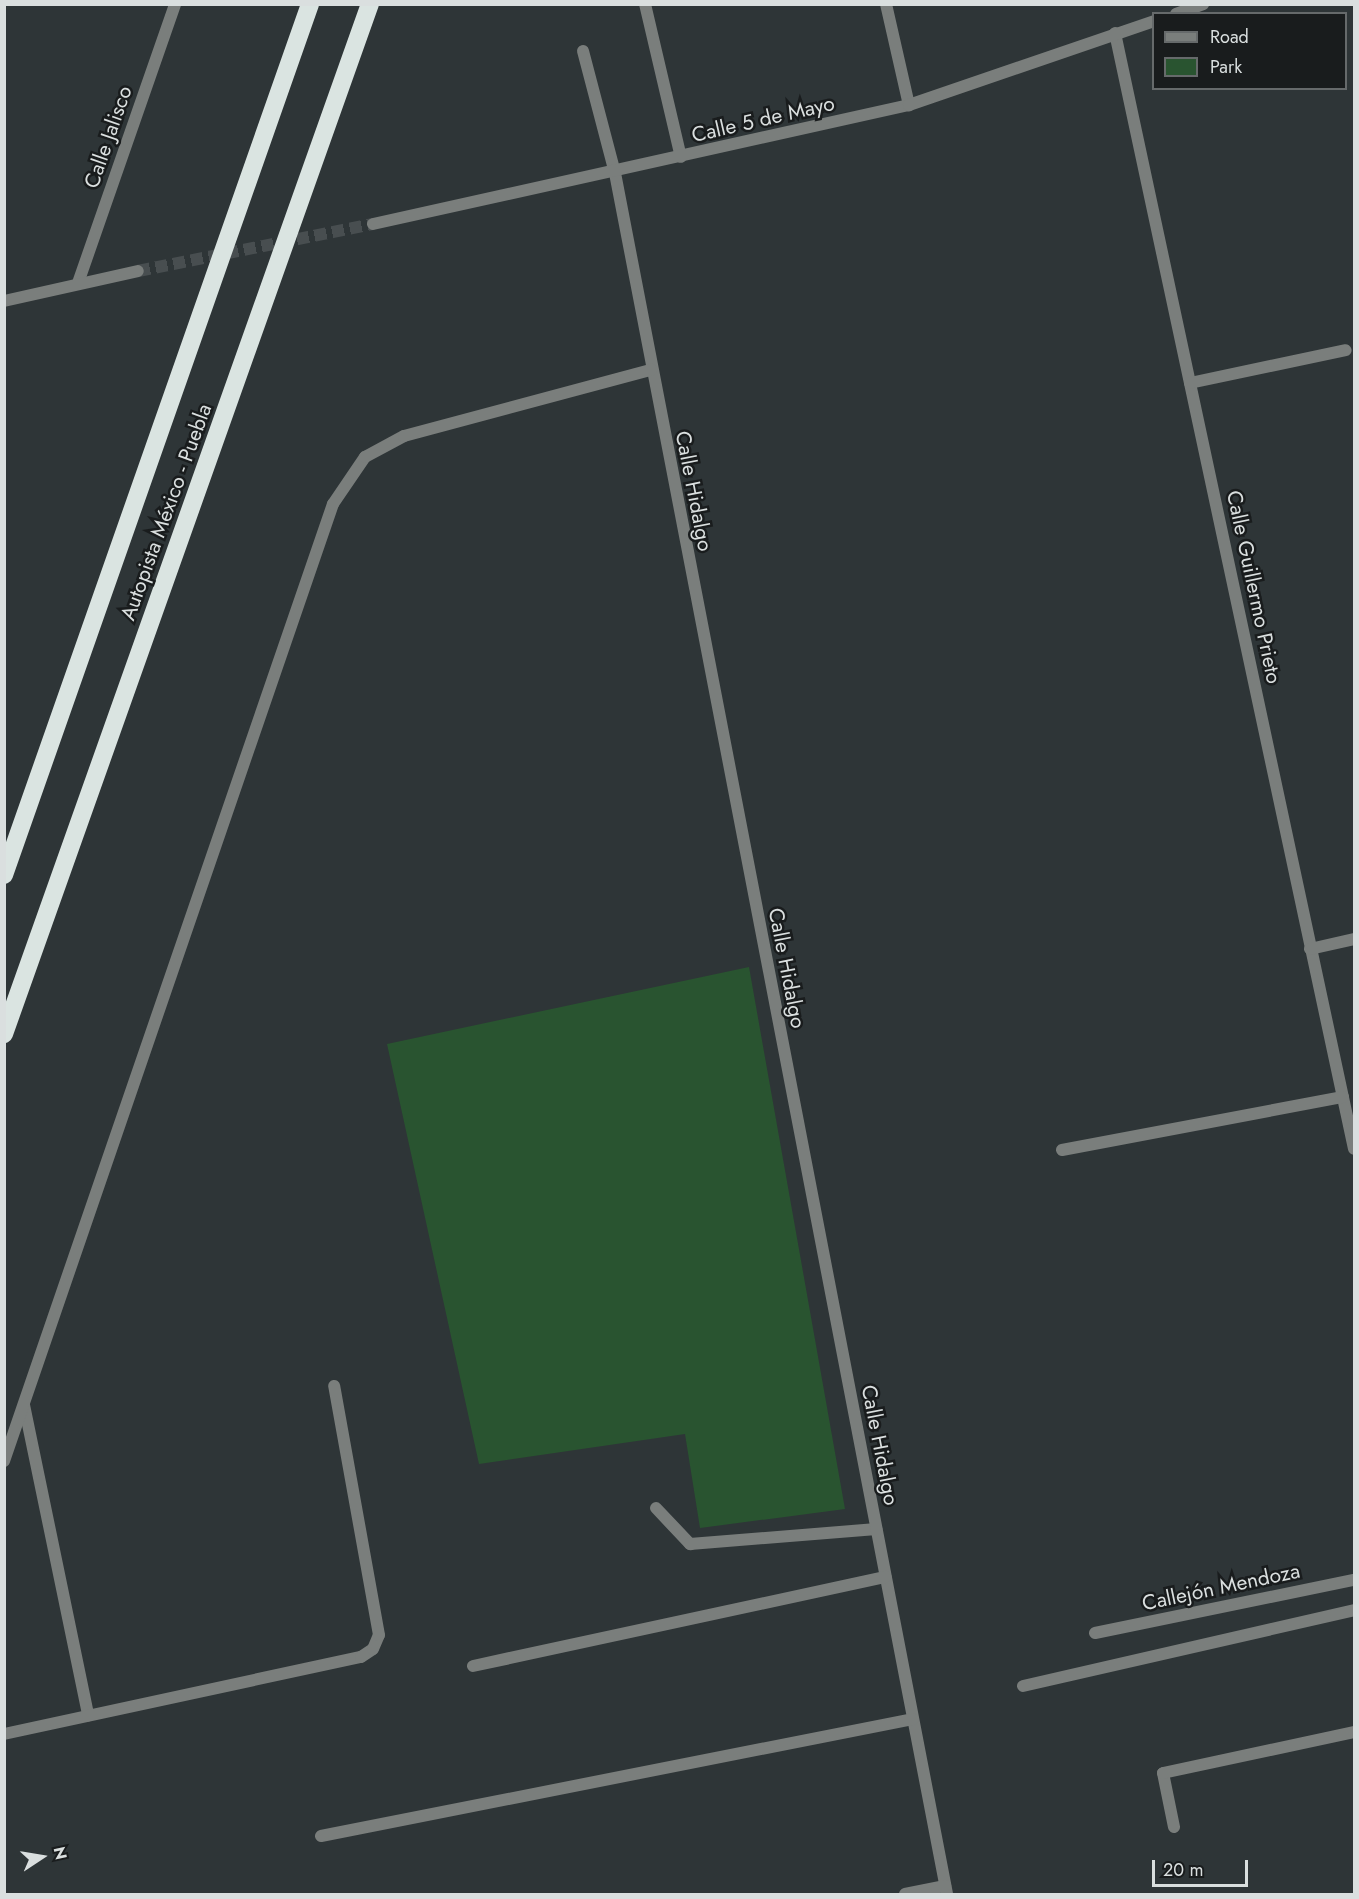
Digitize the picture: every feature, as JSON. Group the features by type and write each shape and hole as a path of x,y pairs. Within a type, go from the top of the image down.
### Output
{"highway":[{"name":"Autopista México - Puebla","path":"4,875 310,4"},
{"name":"Autopista México - Puebla","path":"4,1034 370,4"}],"street":[{"name":"Calle Jalisco","path":"78,283 175,4"},
{"path":"645,4 681,157"},
{"path":"886,4 909,105"},
{"path":"1181,12 1203,4"},
{"name":"Calle 5 de Mayo","path":"373,224 909,105 1152,22"},
{"name":"Calle Guillermo Prieto","path":"1115,33 1354,1149"},
{"name":"Calle Hidalgo","path":"583,51 615,172 651,370 946,1890"},
{"path":"4,301 138,271"},
{"path":"1190,382 1346,350"},
{"path":"4,1461 333,504 365,457 404,436 651,370"},
{"path":"1310,949 1354,939"},
{"path":"1062,1150 1343,1097"},
{"path":"4,1734 361,1657 373,1649 379,1635 334,1386"},
{"path":"24,1404 88,1715"},
{"path":"656,1508 690,1544 876,1529"},
{"path":"472,1666 886,1577"},
{"name":"Callejón Mendoza","path":"1095,1633 1354,1580"},
{"path":"1023,1686 1354,1610"},
{"path":"321,1836 913,1719"},
{"path":"1174,1827 1163,1773 1354,1732"},
{"path":"905,1894 946,1890"}],"green space":[{"path":"749,967 845,1509 700,1528 685,1434 479,1464 387,1044"}],"tunnel":[{"path":"138,271 373,224"}]}
